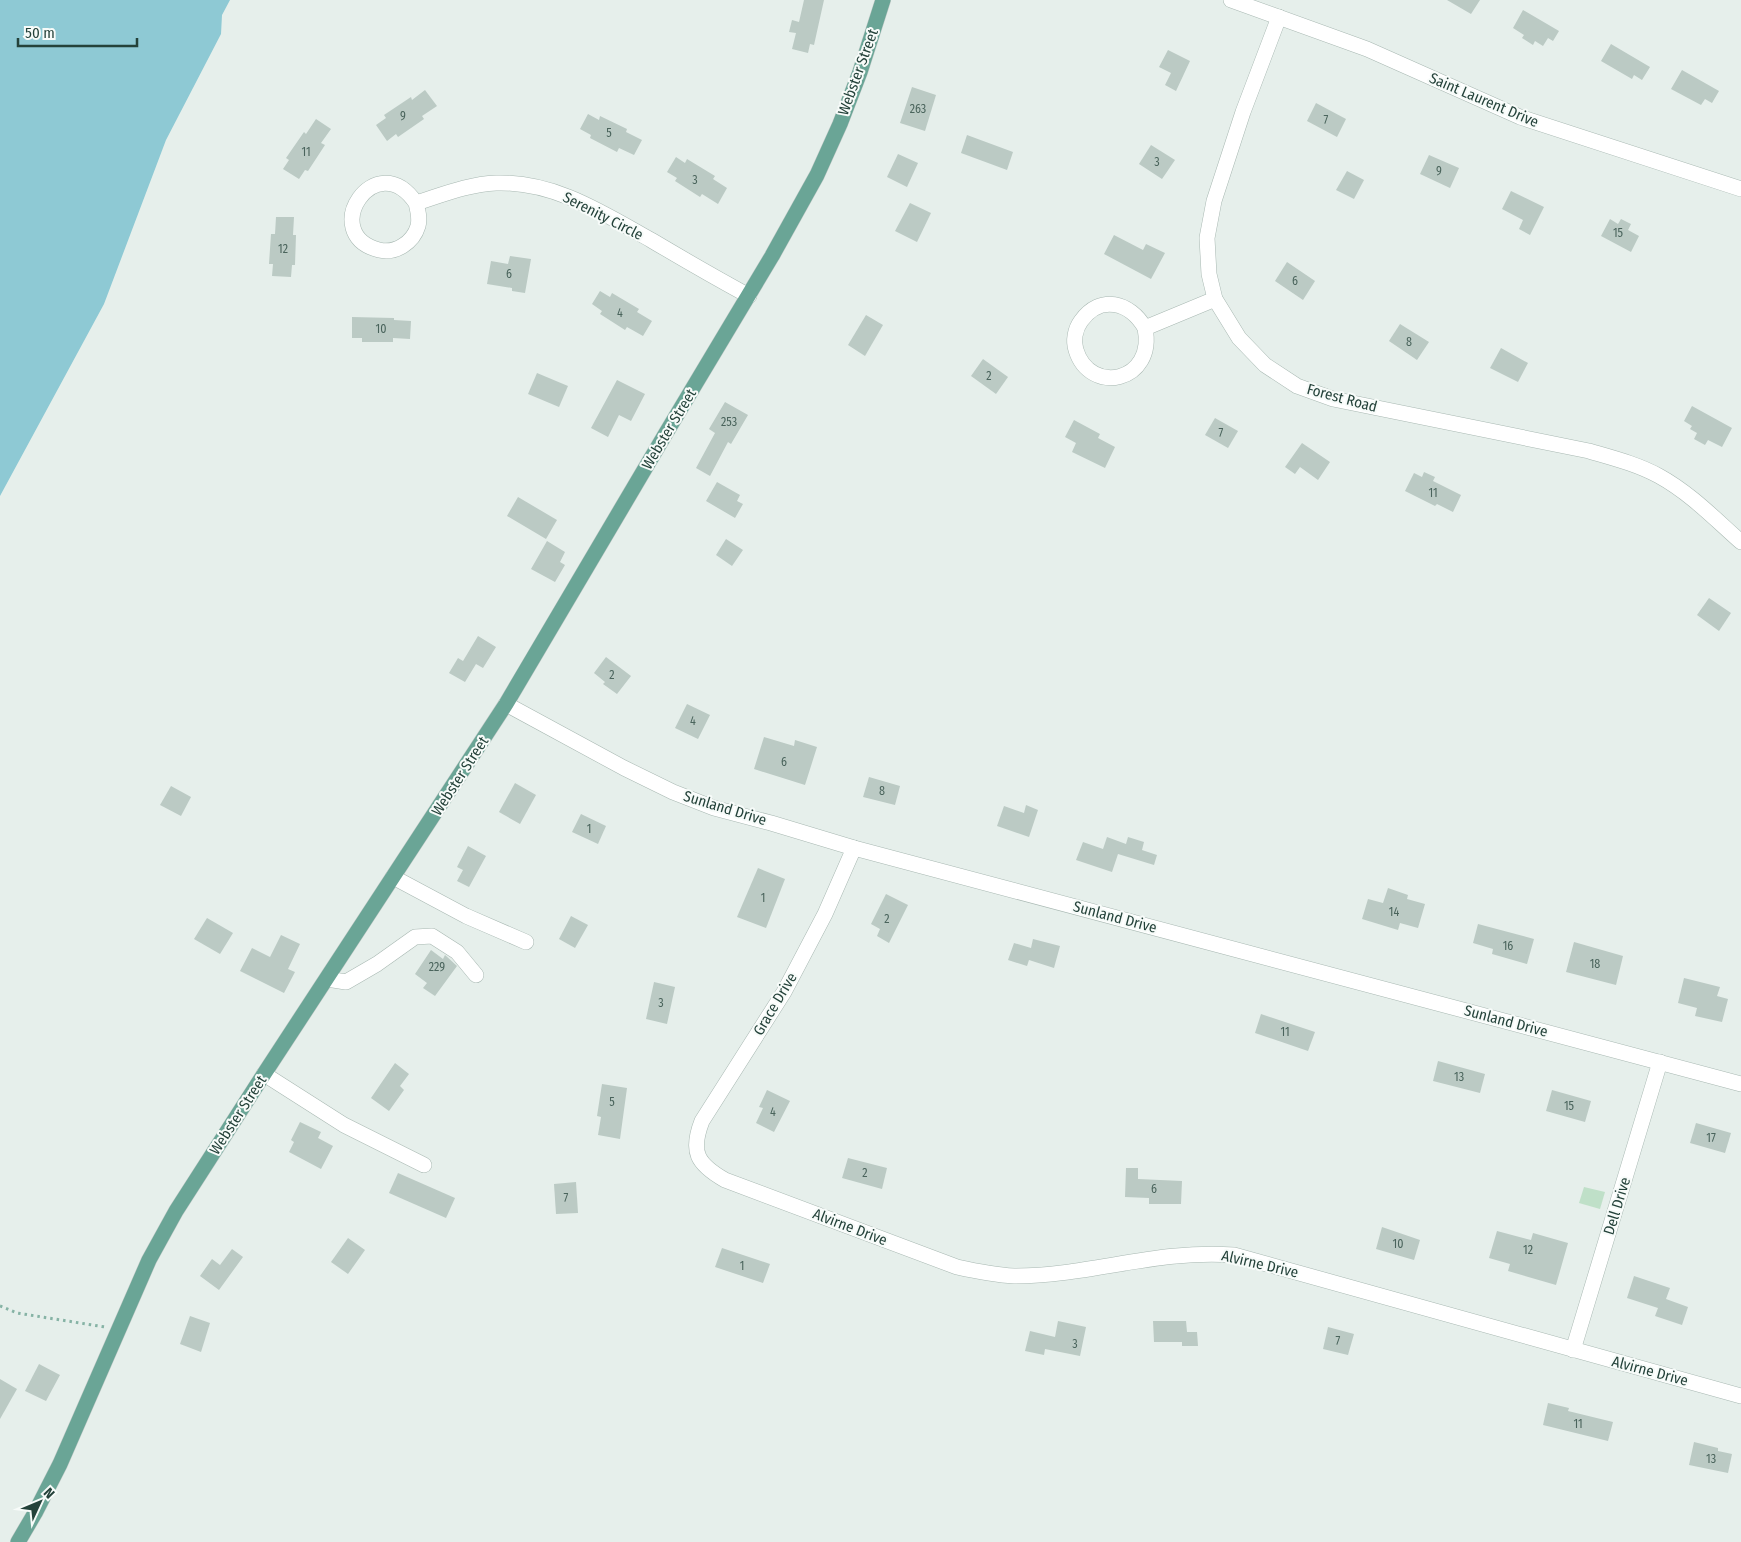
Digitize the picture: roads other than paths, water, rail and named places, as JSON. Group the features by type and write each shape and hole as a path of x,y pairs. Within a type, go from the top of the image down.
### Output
{"main road":[{"name":"Webster Street","path":"18,1542 36,1513 60,1464 149,1260 176,1211 506,704 666,432 750,296 817,174 860,72 883,0"}],"street":[{"name":"Saint Laurent Drive","path":"1231,0 1367,49 1520,117 1741,189"},
{"name":"Forest Road","path":"1279,17 1243,112 1214,201 1207,238 1208,274 1215,299 1245,345 1265,365 1298,386 1334,400 1589,451 1625,461 1659,476 1690,497 1741,542"},
{"name":"Serenity Circle","path":"416,203 472,186 495,183 513,183 566,195 600,211 750,296"},
{"path":"382,184 402,188 416,203 419,214 418,226 413,236 405,245 395,250 383,251 372,248 362,241 356,232 352,221 356,201 363,192 372,187 382,184"},
{"path":"1145,328 1215,299"},
{"path":"1108,305 1120,306 1131,310 1145,328 1148,340 1146,352 1140,363 1131,372 1120,377 1108,378 1096,374 1086,368 1078,358 1075,334 1079,323 1086,314 1096,308 1108,305"},
{"name":"Sunland Drive","path":"506,704 624,768 673,792 714,808 854,848 1741,1084"},
{"name":"Grace Drive","path":"698,1158 696,1142 702,1121 788,984 826,914 854,848"},
{"path":"393,877 466,916 526,942"},
{"path":"327,979 346,982 377,964 415,937 432,936 457,952 476,975"},
{"name":"Dell Drive","path":"1573,1350 1660,1062"},
{"path":"264,1074 344,1125 424,1164"},
{"name":"Alvirne Drive","path":"698,1158 705,1166 725,1180 957,1267 975,1272 1013,1276 1050,1274 1169,1256 1197,1254 1234,1255 1741,1396"}],"water":[{"path":"0,0 230,0 222,15 221,34 166,140 104,304 0,496"}]}
